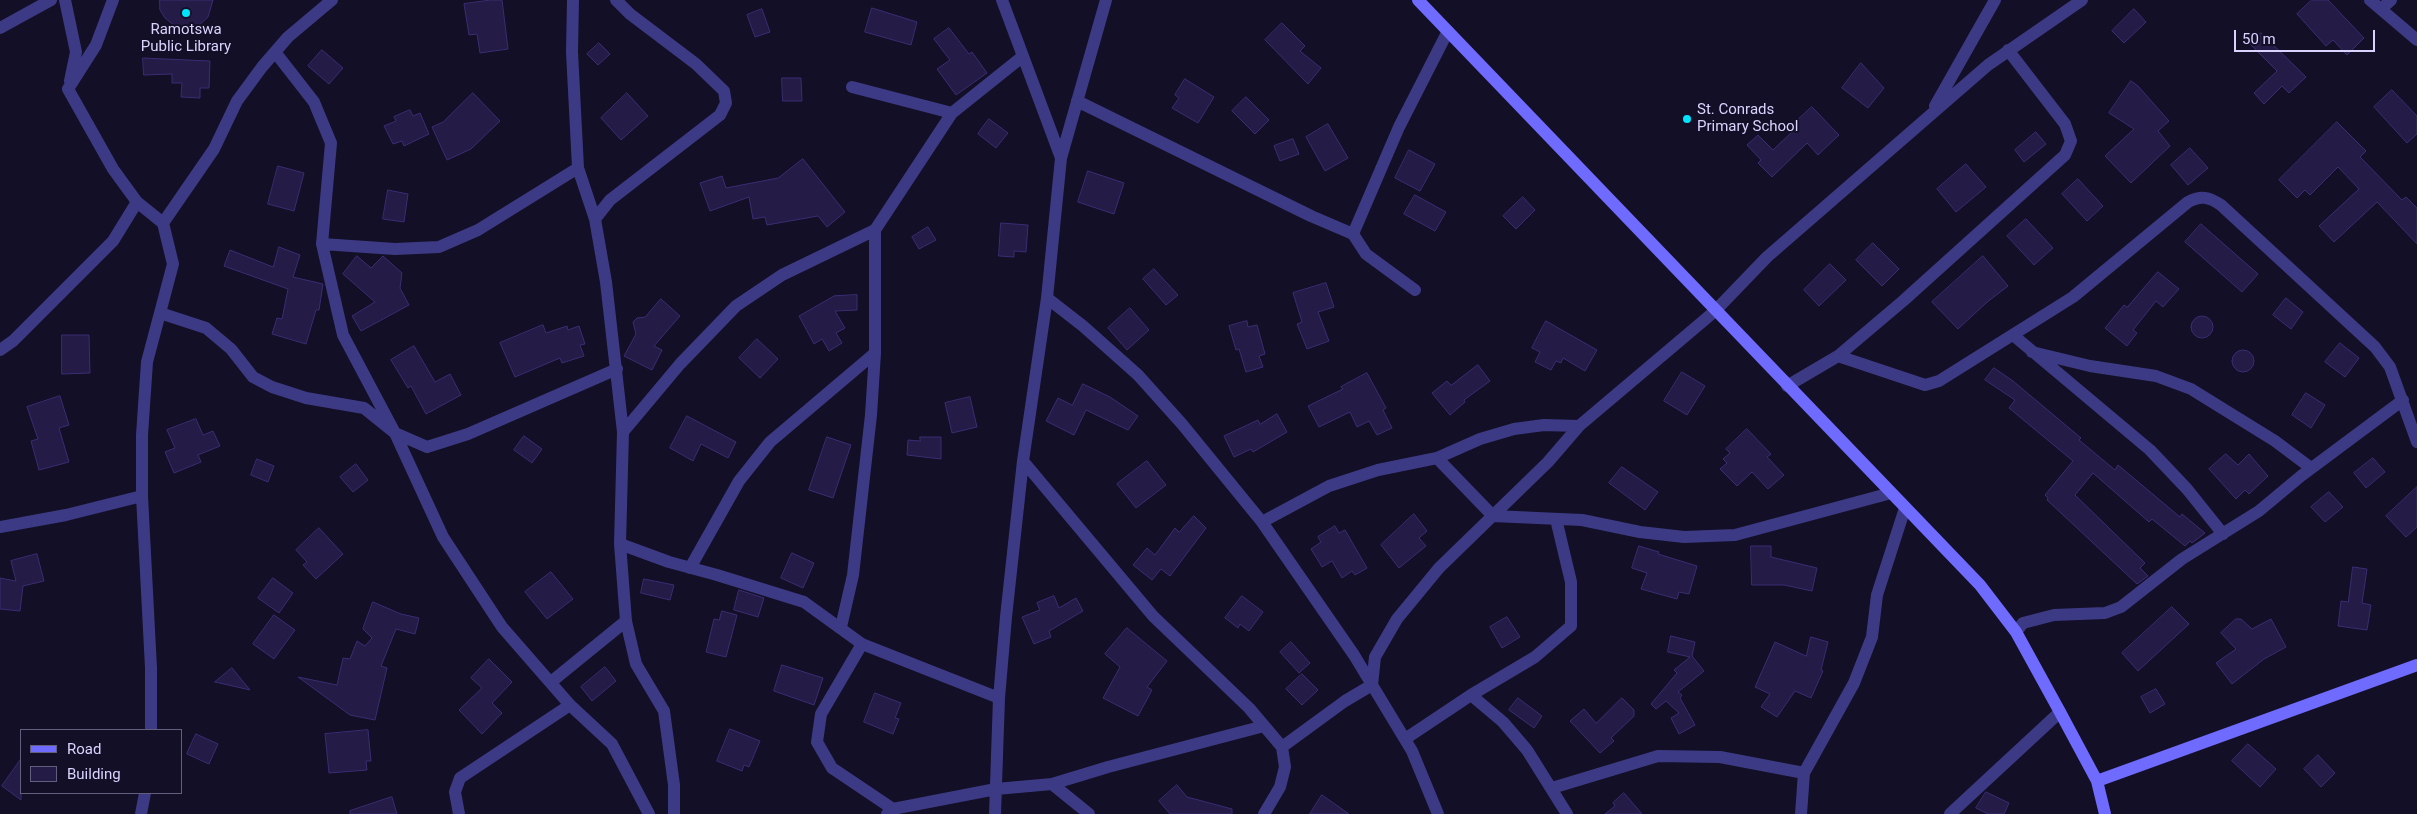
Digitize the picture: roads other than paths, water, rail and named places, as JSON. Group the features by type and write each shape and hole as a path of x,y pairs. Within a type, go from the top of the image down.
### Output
{"main road":[{"path":"1418,0 1980,585 2016,632 2060,712 2097,781 2105,814"},
{"path":"2097,781 2417,665"}],"street":[{"path":"0,28 51,0"},
{"path":"65,0 76,52 68,89 113,169 137,202 163,223 173,264 147,362 142,435 142,496 151,668 151,729"},
{"path":"68,89 96,45 114,0"},
{"path":"163,223 214,149 237,101 288,37 332,0"},
{"path":"572,0 572,52 578,168 594,219 617,369 623,432 620,544 626,622 636,664 664,711 674,785 674,814"},
{"path":"594,219 610,200 720,115 726,103 724,91 696,64 630,14 616,0"},
{"path":"1002,0 1022,58 1061,158"},
{"path":"995,814 999,698 1023,461 1047,298 1061,158 1106,0"},
{"path":"1930,114 1995,0"},
{"path":"1372,685 1375,657 1397,619 1439,568 1548,462 1579,426 1715,311 1767,257 1930,114 2008,50 2082,0"},
{"path":"2370,0 2417,40"},
{"path":"2381,9 2391,0"},
{"path":"1353,234 1399,127 1448,31"},
{"path":"1787,386 1838,356 1903,301 2065,155 2071,141 2065,124 2008,50"},
{"path":"276,52 314,102 330,143 322,244 343,334 395,433 443,537 502,627 570,705 612,744 649,814"},
{"path":"623,432 680,364 736,306 782,275 875,230 952,113 1022,58"},
{"path":"852,87 952,113"},
{"path":"1077,101 1311,216 1353,234 1366,254 1415,290"},
{"path":"322,244 395,249 438,247 478,230 578,168"},
{"path":"1838,356 1925,385 1939,381 2073,297 2188,202 2197,197 2206,197 2221,204 2375,347 2390,368 2417,442"},
{"path":"0,350 13,341 114,242 137,202"},
{"path":"841,627 853,575 871,416 875,353 875,230"},
{"path":"1047,298 1083,326 1138,375 1182,424 1262,522 1310,587 1405,739 1438,814"},
{"path":"160,313 206,328 231,349 253,378 272,387 306,398 364,408 395,433 427,447 468,434 617,369"},
{"path":"2013,335 2150,450 2187,490 2223,534"},
{"path":"2032,352 2090,366 2156,376 2191,388 2275,441 2311,468"},
{"path":"690,568 739,481 770,442 875,353"},
{"path":"2016,632 2023,623 2054,615 2105,613 2121,607 2182,559 2259,511 2311,468 2402,400"},
{"path":"1262,522 1329,486 1378,470 1437,458 1480,439 1514,429 1544,425 1579,426"},
{"path":"1437,458 1493,516 1582,520 1640,532 1684,537 1734,535 1891,493"},
{"path":"1023,461 1153,616 1224,682 1282,747 1285,767 1280,787 1264,814"},
{"path":"0,527 66,515 142,496"},
{"path":"1801,814 1804,773 1854,683 1872,637 1877,595 1905,508"},
{"path":"1405,739 1471,695 1535,657 1571,626 1571,582 1556,519"},
{"path":"620,544 690,568 804,602 862,644 999,698"},
{"path":"551,682 626,622"},
{"path":"862,644 821,714 817,742 832,768 890,812 996,789 1052,784 1108,767 1264,726"},
{"path":"1282,747 1345,701 1372,685"},
{"path":"1471,695 1502,722 1527,750 1567,814"},
{"path":"459,814 455,792 460,778 570,705"},
{"path":"1950,814 2060,712"},
{"path":"1552,788 1658,756 1720,757 1804,773"},
{"path":"1052,784 1089,814"},
{"path":"141,814 145,794"}],"place":[{"name":"Ramotswa Public Library","path":"186,13"},
{"name":"St. Conrads Primary School","path":"1687,119"}]}
